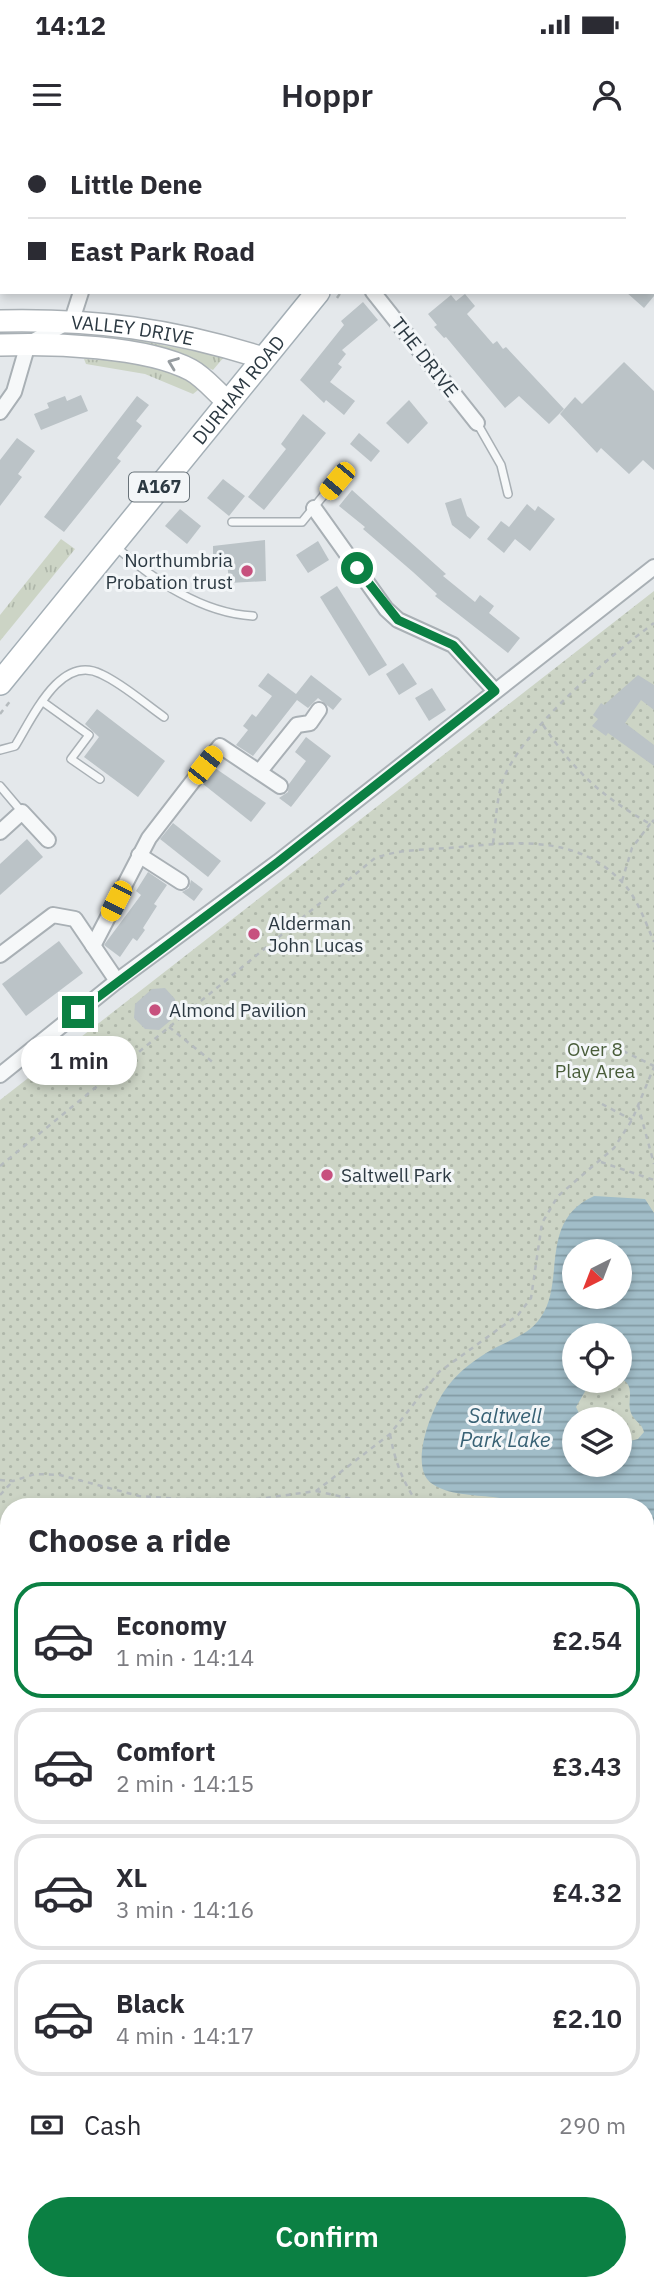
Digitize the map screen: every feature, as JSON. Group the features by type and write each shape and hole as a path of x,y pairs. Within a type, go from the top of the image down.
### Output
{"main road":[{"name":"DURHAM ROAD","path":"0,683 316,294"}],"street":[{"path":"0,412 14,391 28,344 72,320 80,294"},
{"name":"THE DRIVE","path":"375,294 477,423"},
{"name":"VALLEY DRIVE","path":"0,321 72,320 141,328 224,345 263,358"},
{"name":"VALLEY DRIVE","path":"0,345 28,344 158,357 192,370 228,402"},
{"path":"314,508 386,609 409,627 453,645 495,691"},
{"path":"0,1075 117,981 278,862 654,566"},
{"path":"260,771 296,725 310,723 319,710"},
{"path":"93,946 139,855 220,746 280,786"},
{"path":"0,832 22,812 48,841"},
{"path":"139,855 181,882"},
{"path":"0,955 53,915 75,919 117,981"}],"lane":[{"path":"477,423 501,465 508,494"},
{"path":"232,522 302,522 337,481"},
{"path":"113,544 184,596 228,612 253,616"},
{"path":"0,750 15,746 61,678 73,671 100,672 164,717"},
{"path":"43,702 89,734 71,759 100,779"},
{"path":"0,786 22,812"}],"path":[{"path":"493,843 502,783 512,761 607,658 654,623"},
{"path":"543,725 568,762 584,777 616,804 653,822 632,848 622,881"},
{"path":"0,1166 375,858 397,850 493,843 545,844 564,848 591,860 622,881 654,942"},
{"path":"169,1027 215,1064"},
{"path":"316,1491 390,1434 439,1373 519,1314 531,1298 542,1223 558,1196 600,1162 632,1119 654,1066 623,1051"},
{"path":"602,1104 632,1119"},
{"path":"638,1105 654,1164"},
{"path":"600,1162 654,1180"},
{"path":"390,1434 394,1460 413,1498"},
{"path":"0,1480 13,1481 35,1474 60,1475 139,1496 166,1498"},
{"path":"0,1495 13,1481"},
{"path":"265,1498 316,1491 348,1498"}],"green space":[{"path":"106,334 224,357 213,370 178,354 104,340"},
{"path":"84,359 147,364 163,368 190,380 198,390 193,394 145,374 86,364"},
{"path":"61,539 75,549 0,641 0,615"},
{"name":"Saltwell Park","path":"654,591 654,1498 0,1498 0,1100"}],"water":[{"name":"Saltwell Park Lake","path":"594,1196 645,1199 654,1213 654,1498 499,1498 469,1495 437,1487 425,1474 422,1463 425,1434 436,1406 452,1380 463,1370 481,1356 525,1332 541,1317 552,1286 559,1236 566,1220 577,1207","holes":["562,1323 632,1323 630,1407 644,1432 638,1439 632,1440 632,1477 562,1477 562,1407 576,1407 584,1393 562,1393"]}],"building":[{"path":"465,294 475,306 467,314 493,344 497,341 503,349 506,347 564,409 549,424 519,396 505,408 446,337 434,327 437,325 428,314 451,295 456,301"},
{"path":"628,294 654,294 644,308"},
{"path":"363,302 378,320 342,350 346,354 338,364 342,367 330,382 355,401 344,415 326,400 324,403 300,380 344,325 341,321"},
{"path":"624,362 654,391 654,470 643,460 629,474 601,448 597,453 560,414 575,397 582,404"},
{"path":"81,395 88,411 41,430 34,414 49,408 47,403 65,396 67,401"},
{"path":"137,396 149,405 136,421 142,426 117,458 121,461 64,532 44,517"},
{"path":"409,400 428,423 408,444 386,423"},
{"path":"303,414 326,433 264,510 248,497 286,449 281,444"},
{"path":"359,433 380,451 371,462 350,444"},
{"path":"17,438 35,451 18,474 22,477 0,506 0,460"},
{"path":"223,479 245,496 229,516 207,498"},
{"path":"352,490 446,574 443,576 475,602 480,595 494,606 489,613 520,638 508,653 435,596 437,594 339,506"},
{"path":"461,498 467,516 480,527 470,539 452,525 445,503"},
{"path":"527,504 535,511 538,506 555,519 530,551 515,539 504,553 487,539 501,521 509,527"},
{"path":"180,509 201,526 187,544 165,526"},
{"name":"Northumbria Probation trust","path":"265,540 266,581 229,583 227,560 213,561 213,546"},
{"path":"318,541 329,560 308,573 296,555"},
{"path":"337,586 387,665 369,676 320,597"},
{"path":"403,663 417,684 399,695 386,674"},
{"path":"268,673 296,694 311,675 342,699 333,710 318,698 308,708 297,700 253,756 236,745 248,730 243,726 252,714 256,717 272,696 258,686"},
{"path":"638,675 654,685 654,710 641,700 625,723 654,745 654,766 608,733 606,736 592,726 598,719 593,715 601,703 604,705"},
{"path":"432,688 446,710 429,721 415,698"},
{"path":"97,709 165,761 138,797 84,757 99,737 85,724"},
{"path":"306,737 331,756 291,807 279,798 288,792 289,784 306,761 295,752"},
{"path":"215,768 266,803 251,822 203,784"},
{"path":"173,823 221,861 208,877 160,839"},
{"path":"27,839 43,857 0,895 0,864"},
{"path":"148,872 167,885 154,904 157,906 143,928 145,930 137,941 133,938 120,957 104,945 141,895 136,891"},
{"path":"191,880 203,889 194,901 182,892 189,888"},
{"path":"59,941 83,973 26,1016 2,984"},
{"name":"Almond Pavilion","path":"165,988 175,999 176,1016 159,1030 145,1029 134,1018 135,1004 152,989"}],"place":[{"name":"Northumbria Probation trust","path":"247,571"},
{"name":"Alderman John Lucas","path":"254,934"},
{"name":"Almond Pavilion","path":"155,1010"},
{"name":"Saltwell Park","path":"327,1175"}],"route":[{"path":"78,1012 278,862 495,691 453,645 398,620 386,609 357,568"}],"park label":[{"name":"Over 8 Play Area","path":"595,1060"}]}
